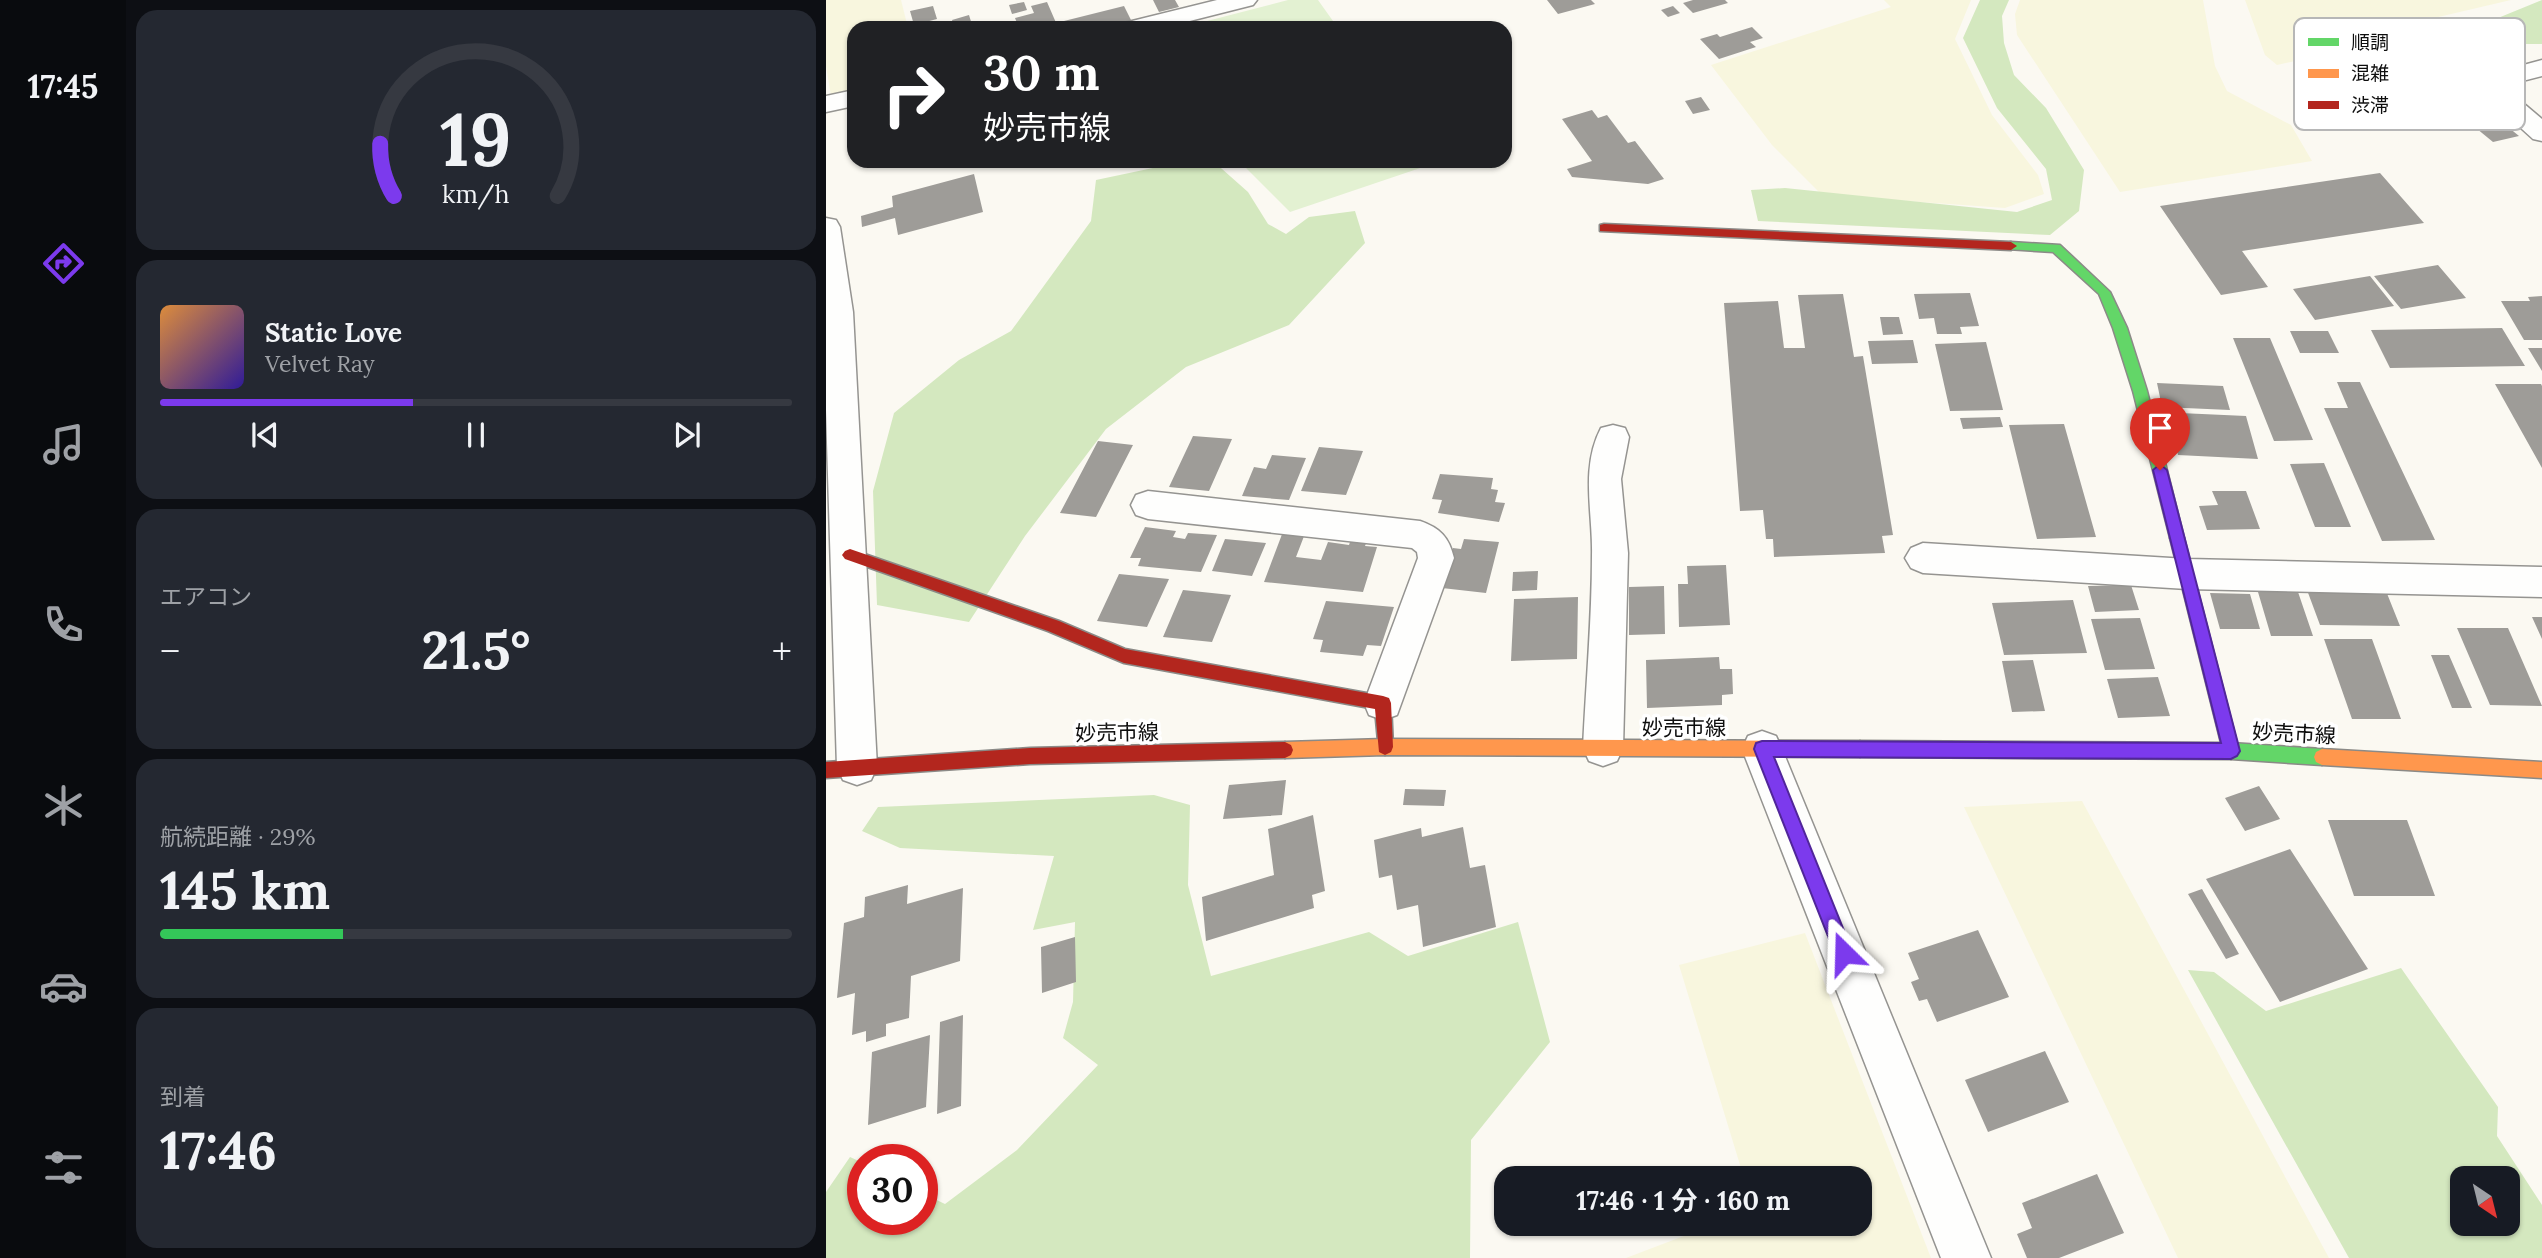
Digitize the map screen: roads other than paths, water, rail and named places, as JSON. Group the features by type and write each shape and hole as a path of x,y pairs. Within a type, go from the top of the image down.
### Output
{"street":[{"path":"1161,21 1245,0"},
{"path":"2525,72 2542,68"},
{"path":"826,104 847,100"},
{"path":"2525,118 2542,133"},
{"path":"826,228 838,312 850,555 842,769"},
{"path":"1604,228 2056,248 2104,292 2120,328 2140,391 2231,751"},
{"path":"1603,748 1610,553 1604,479 1612,437"},
{"path":"1148,505 1420,535 1433,545 1436,558 1383,703 1385,747"},
{"path":"850,555 1053,626 1124,656 1383,703"},
{"path":"1923,558 2187,574 2542,582"},
{"name":"妙売市線","path":"842,769 1030,756 1385,747 2231,751 2542,770"},
{"path":"1762,749 1966,1258"}]}
